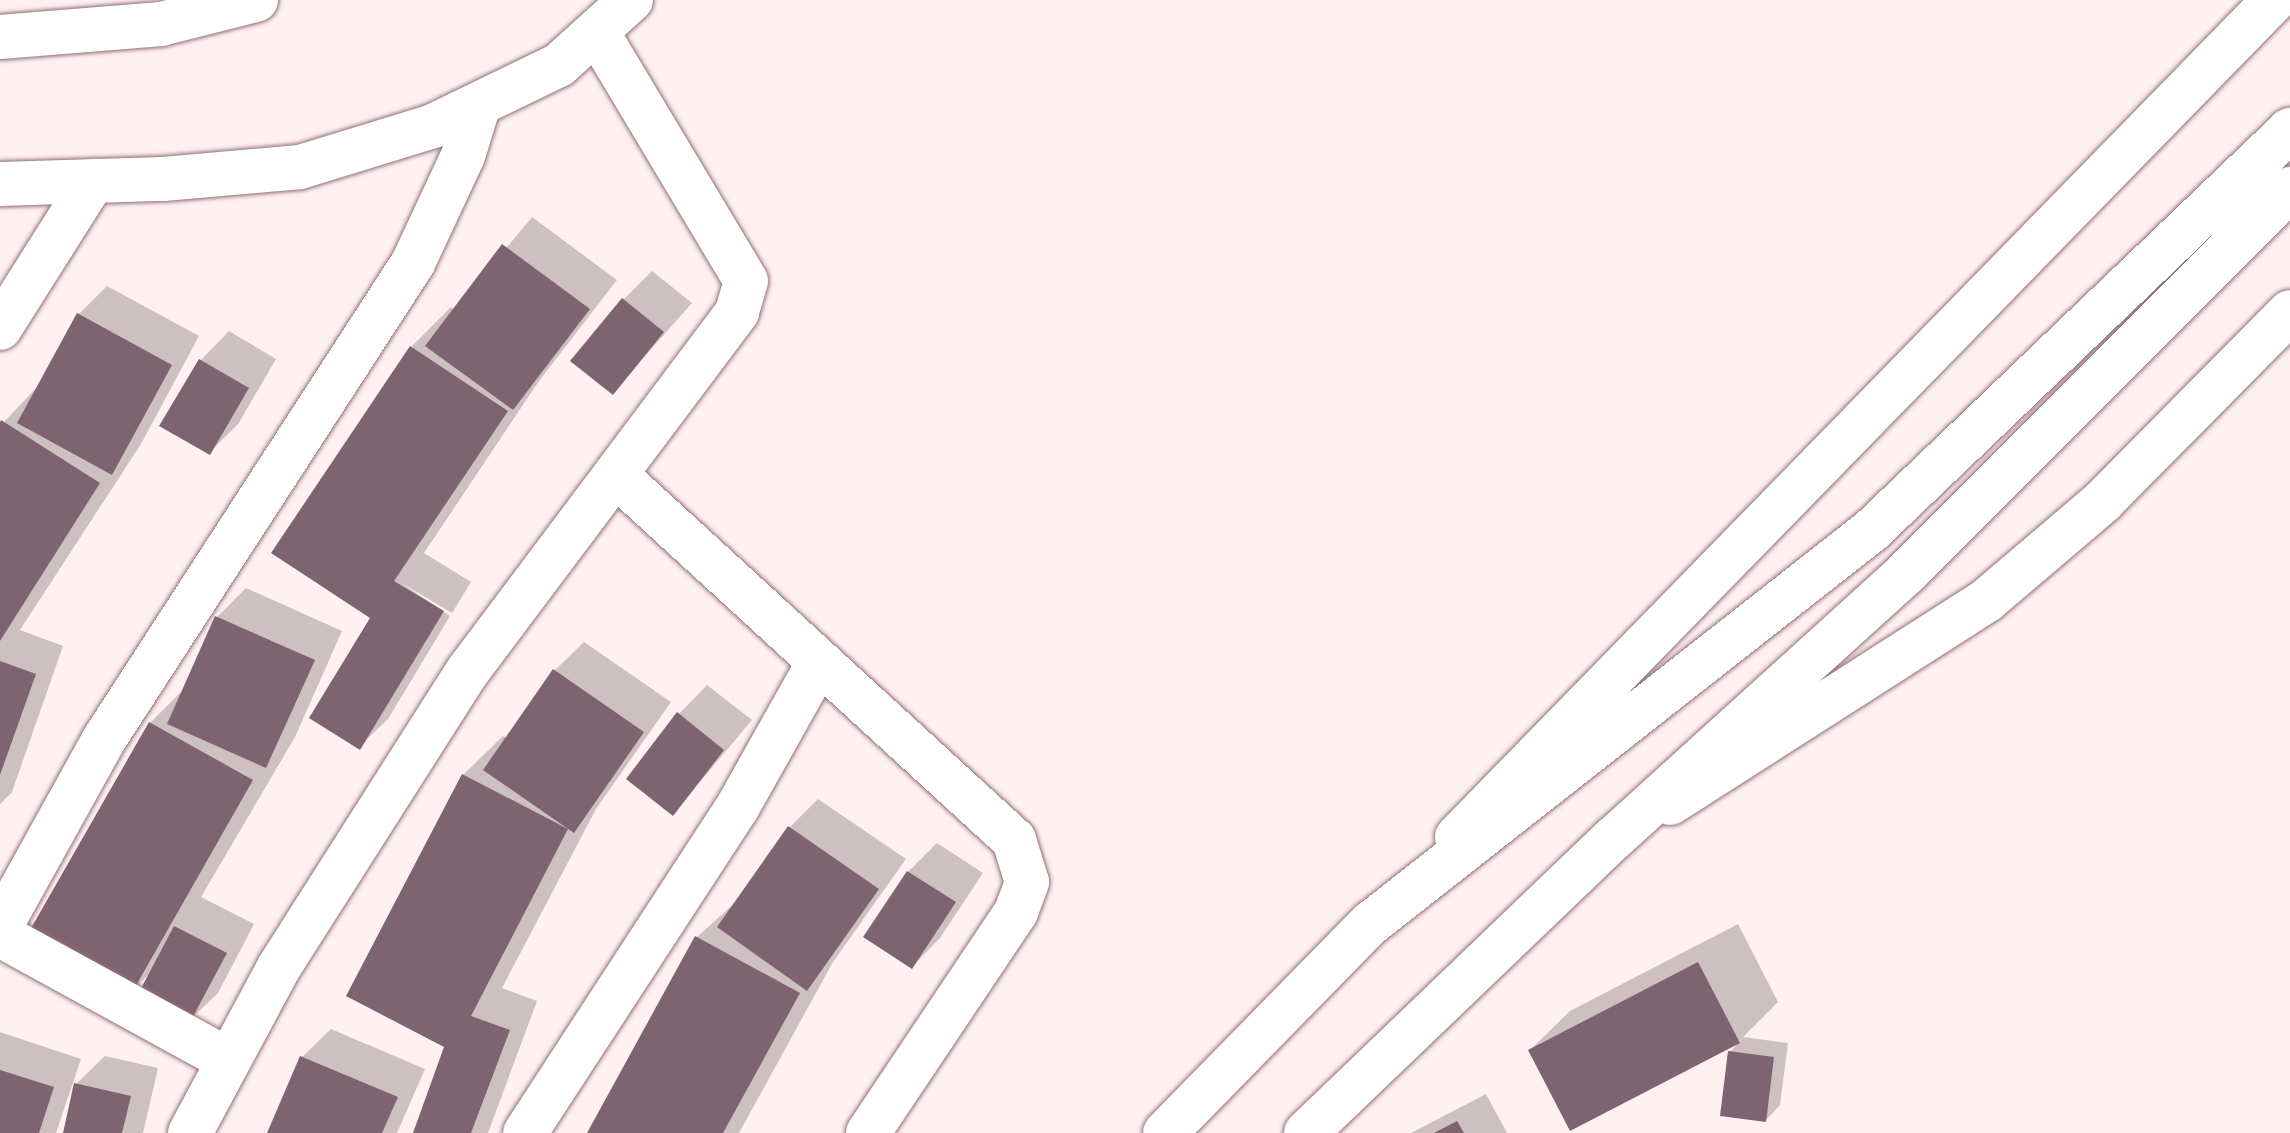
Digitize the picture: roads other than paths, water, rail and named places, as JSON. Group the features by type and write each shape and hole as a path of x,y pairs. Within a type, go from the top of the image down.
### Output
{"main road":[{"path":"0,37 161,24 256,0"},
{"path":"0,184 300,167 433,126 559,65 631,0"},
{"path":"1165,1133 2274,0"},
{"path":"190,1133 294,942 467,672 737,312 746,281 597,32"},
{"path":"0,927 103,741 413,263 463,156 479,104"},
{"path":"1371,923 1872,530 2290,130"},
{"path":"0,328 93,181"},
{"path":"1306,1133 1614,838 1907,572 2290,189"},
{"path":"1614,838 1987,600 2102,502 2290,312"},
{"path":"616,475 1014,840 1027,882 1016,912 868,1133"},
{"path":"525,1133 737,808 819,662"},
{"path":"0,935 228,1060"}]}
